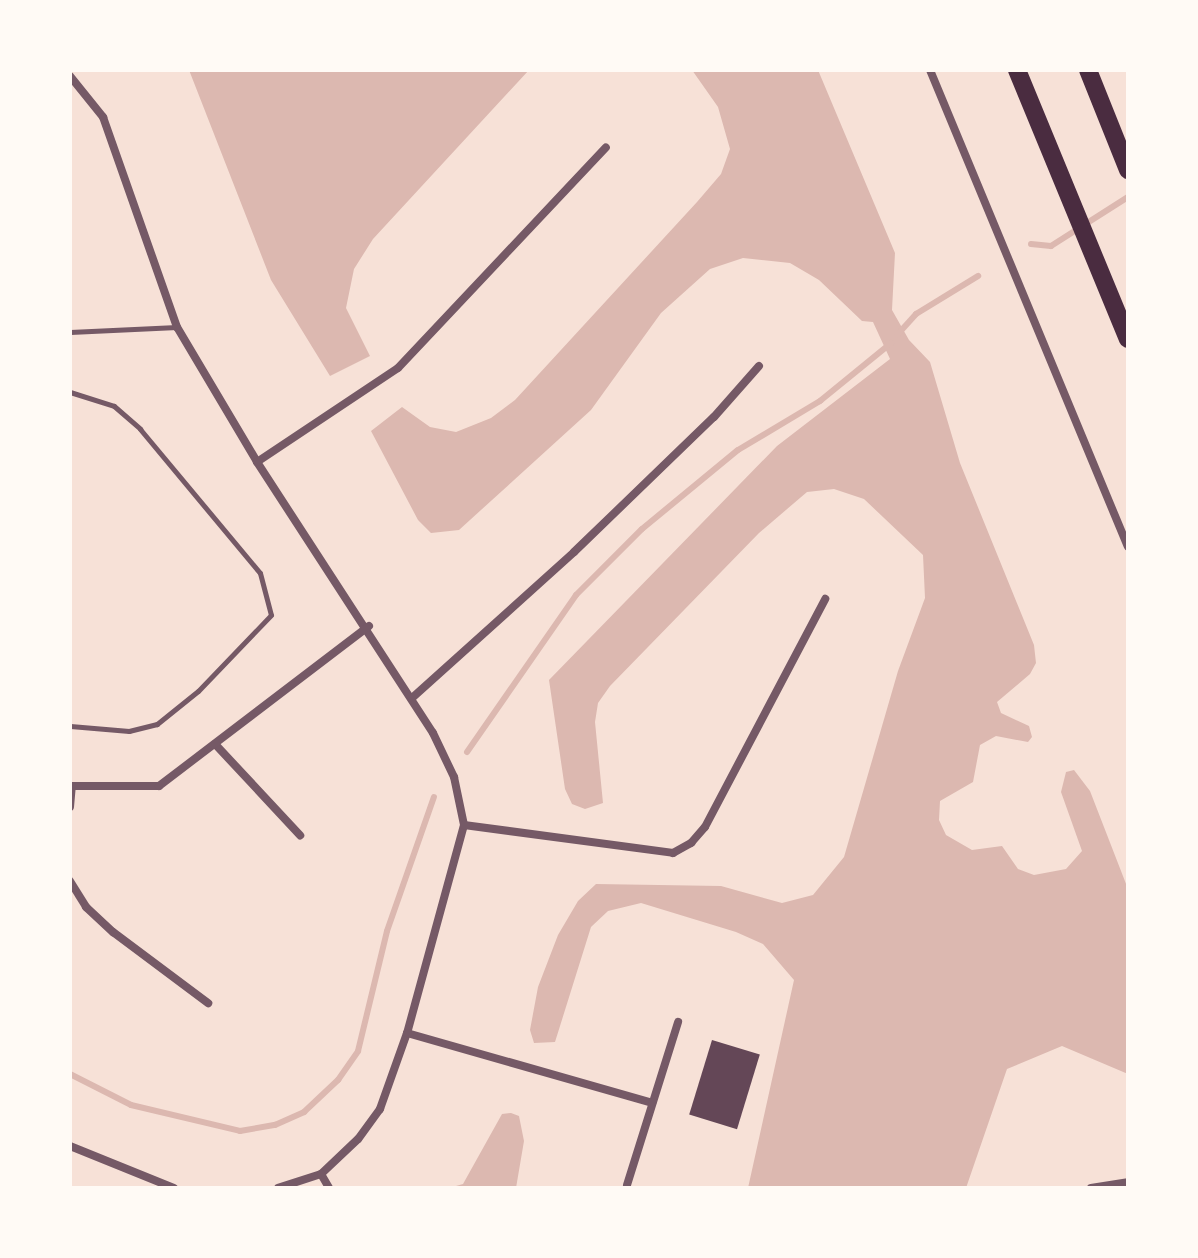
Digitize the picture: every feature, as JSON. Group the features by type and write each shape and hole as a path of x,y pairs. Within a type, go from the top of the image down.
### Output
{"highway":[{"path":"1017,70 1128,339"},
{"path":"1088,70 1128,170"}],"street":[{"path":"930,70 1128,547"},
{"path":"70,76 103,117 177,327 257,462 369,626 412,698 454,777 464,825 407,1033 380,1109 358,1139 321,1174 278,1188"},
{"path":"257,462 398,368 606,147"},
{"path":"412,698 574,552 714,417 759,366"},
{"path":"464,825 673,853 691,843 705,827 825,599"},
{"path":"70,807 71,786 159,786 369,626"},
{"path":"215,744 300,835"},
{"path":"70,881 86,907 113,932 208,1003"},
{"path":"627,1185 678,1022"},
{"path":"407,1033 652,1103"},
{"path":"70,1146 174,1188"},
{"path":"321,1174 329,1188"},
{"path":"1091,1188 1128,1182"}],"lane":[{"path":"70,332 177,327"},
{"path":"70,392 114,406 160,451 260,573 271,615 198,691 157,724 129,731 70,726"}],"shaded area":[{"path":"189,70 529,70 373,239 354,269 346,308 370,356 330,376 271,280"},
{"path":"692,70 818,70 895,253 892,310 909,340 930,362 960,463 1034,645 1036,663 1030,674 997,702 1001,713 1029,726 1032,737 1028,742 996,736 980,745 973,782 940,801 939,820 946,835 972,850 1002,846 1018,869 1034,875 1066,869 1082,851 1061,792 1066,772 1074,770 1090,791 1128,889 1128,1074 1062,1046 1007,1069 966,1188 748,1188 794,980 763,944 736,932 641,903 608,911 591,927 555,1042 534,1043 530,1030 538,987 558,935 578,901 596,884 721,886 782,903 813,895 844,857 898,671 925,598 923,555 864,499 834,489 807,492 759,533 610,686 598,703 595,722 603,803 585,809 572,804 565,789 549,680 777,446 890,359 873,322 862,321 819,280 790,263 743,258 710,269 661,313 591,410 459,530 431,533 418,520 371,431 402,407 430,427 456,432 491,418 515,400 697,202 721,174 730,149 718,107"},
{"path":"502,1114 519,1116 524,1141 516,1188 449,1188 463,1184"}],"building":[{"path":"712,1040 760,1055 737,1129 689,1115"}],"waterway":[{"path":"1031,244 1051,246 1128,197"},
{"path":"898,334 916,314 978,276"},
{"path":"467,752 576,595 642,529 738,450 820,401 891,343"},
{"path":"70,1074 131,1105 240,1131 275,1125 304,1112 338,1080 358,1051 387,931 434,797"}]}
